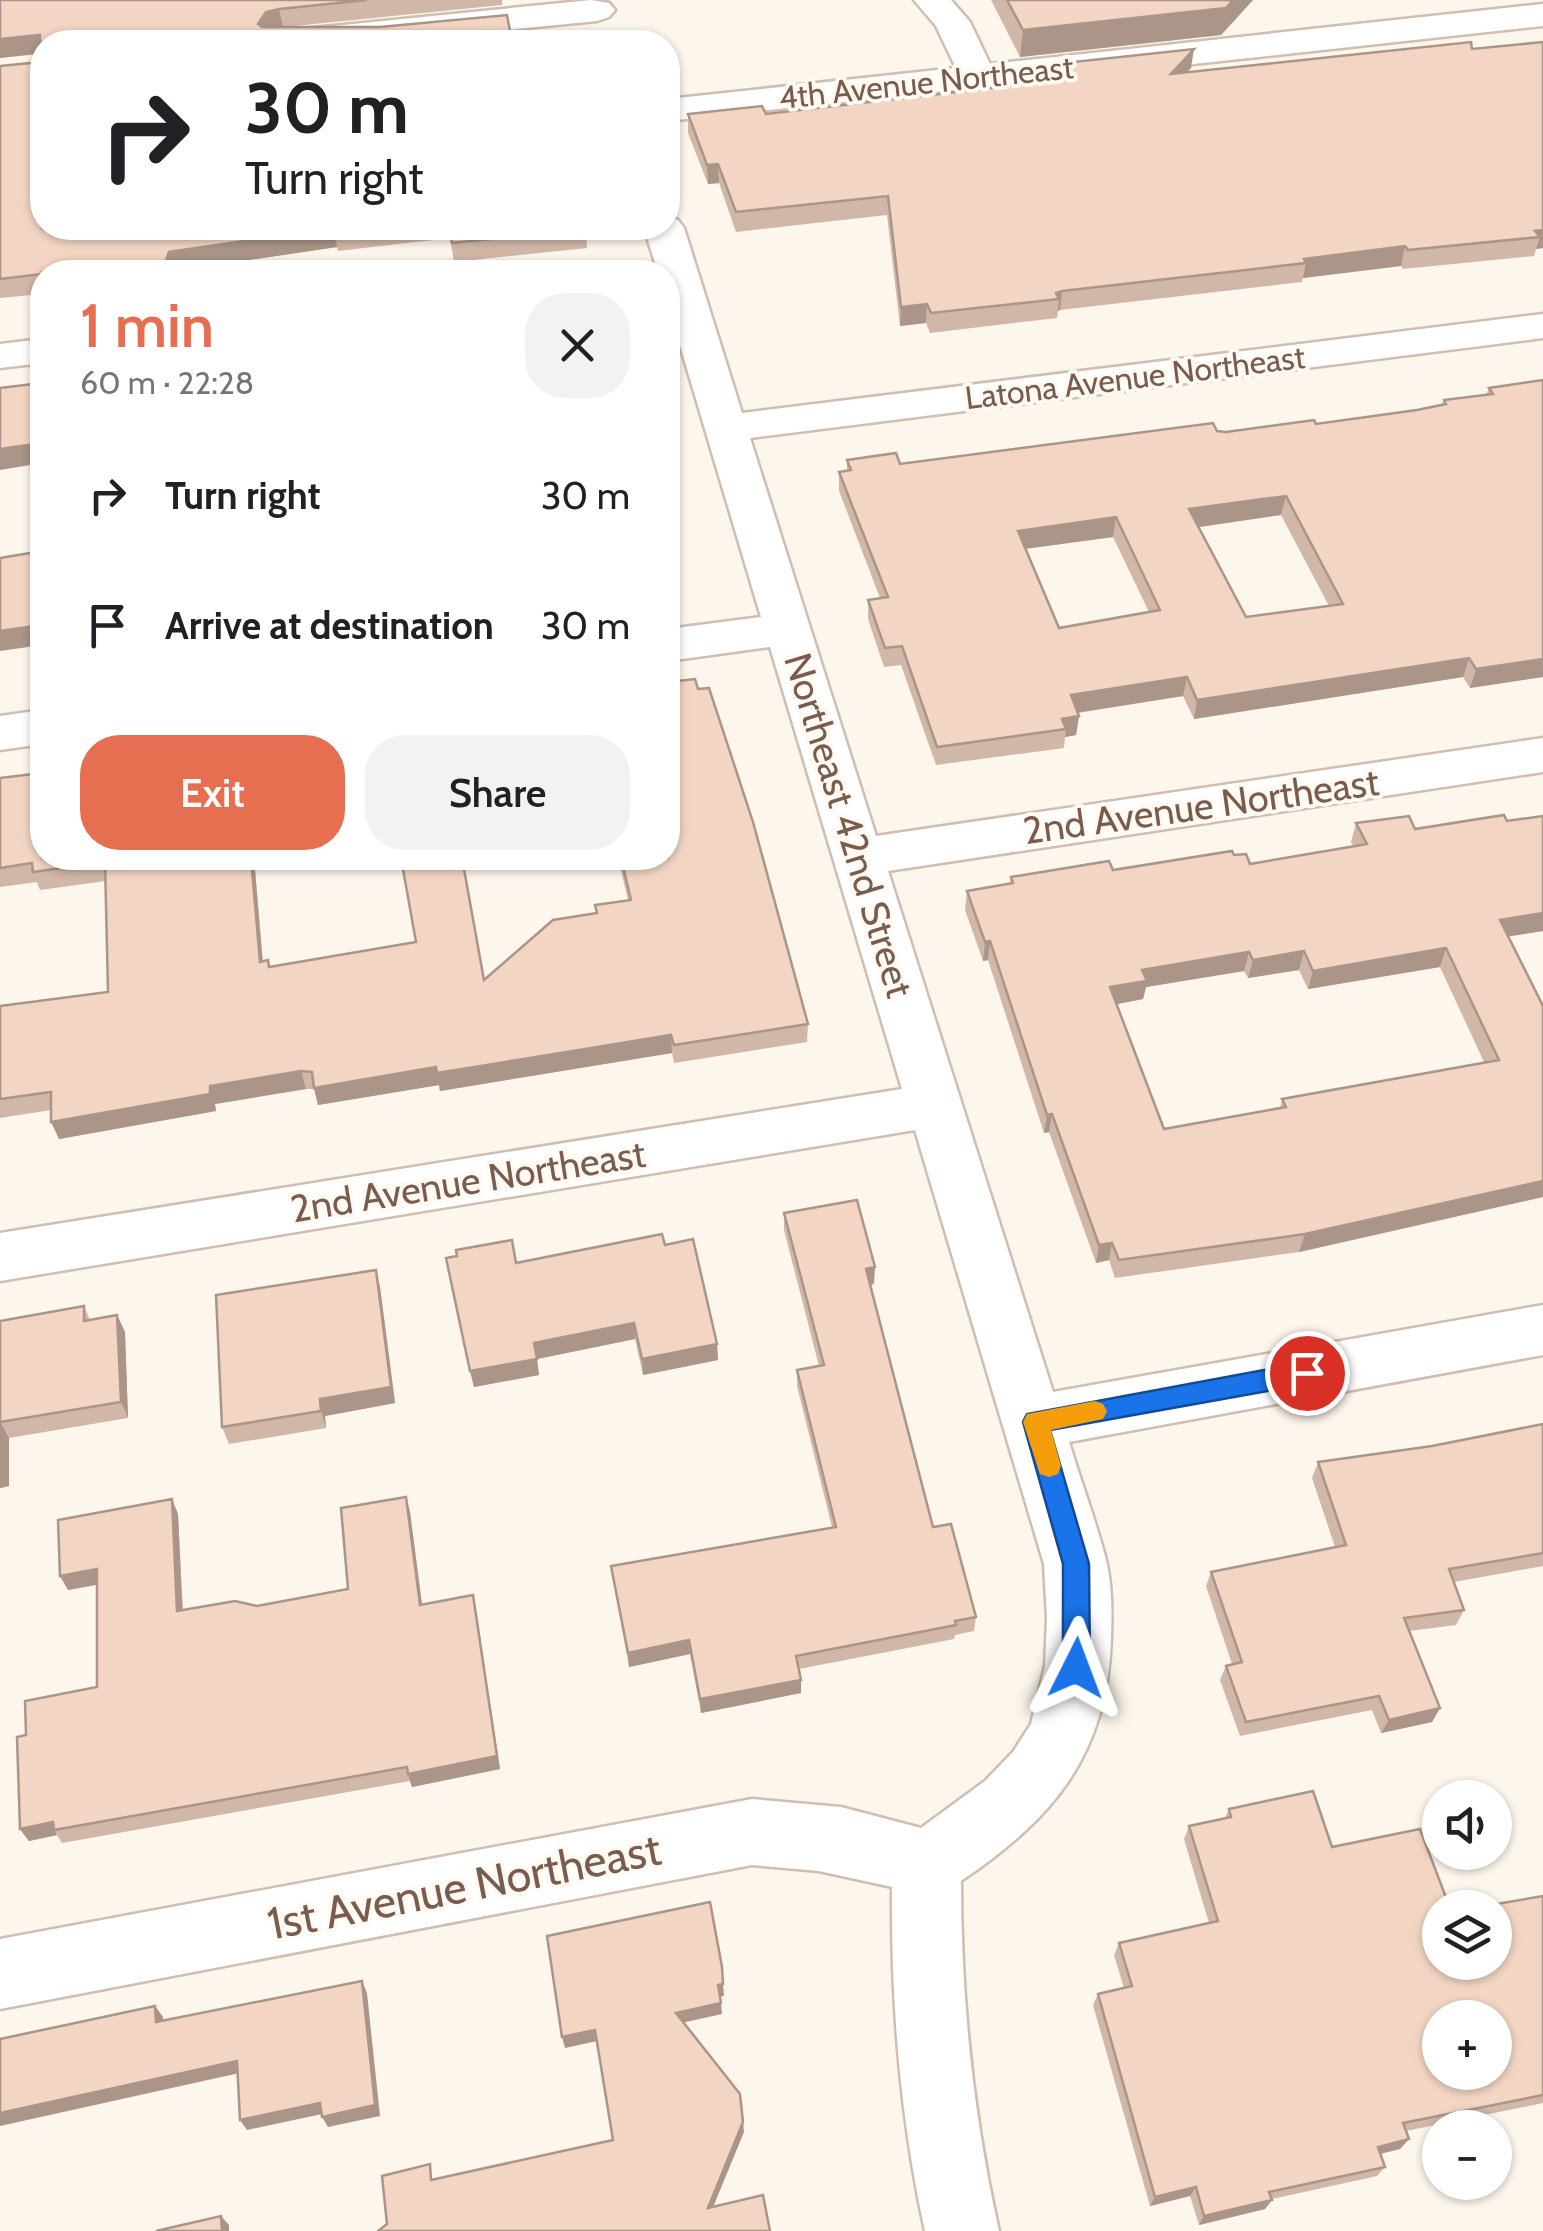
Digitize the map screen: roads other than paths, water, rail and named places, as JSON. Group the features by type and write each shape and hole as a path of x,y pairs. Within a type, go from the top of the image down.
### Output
{"street":[{"path":"932,0 952,22 978,76"},
{"name":"4th Avenue Northeast","path":"680,109 1543,15"},
{"path":"442,30 599,18"},
{"name":"Northeast 42nd Street","path":"680,295 789,629 1036,1422 1076,1564 1079,1633 1074,1697 1048,1762 1020,1798 982,1830 927,1864"},
{"name":"Latona Avenue Northeast","path":"726,428 1543,326"},
{"path":"0,356 30,353"},
{"path":"680,643 789,629"},
{"path":"0,733 30,729"},
{"name":"2nd Avenue Northeast","path":"858,857 1543,755"},
{"name":"2nd Avenue Northeast","path":"0,1258 936,1105"},
{"path":"1036,1422 1543,1330"},
{"name":"1st Avenue Northeast","path":"0,1974 752,1832 797,1832 837,1839 878,1847 927,1864"},
{"path":"927,1864 925,1969 932,2080 962,2231"}]}
